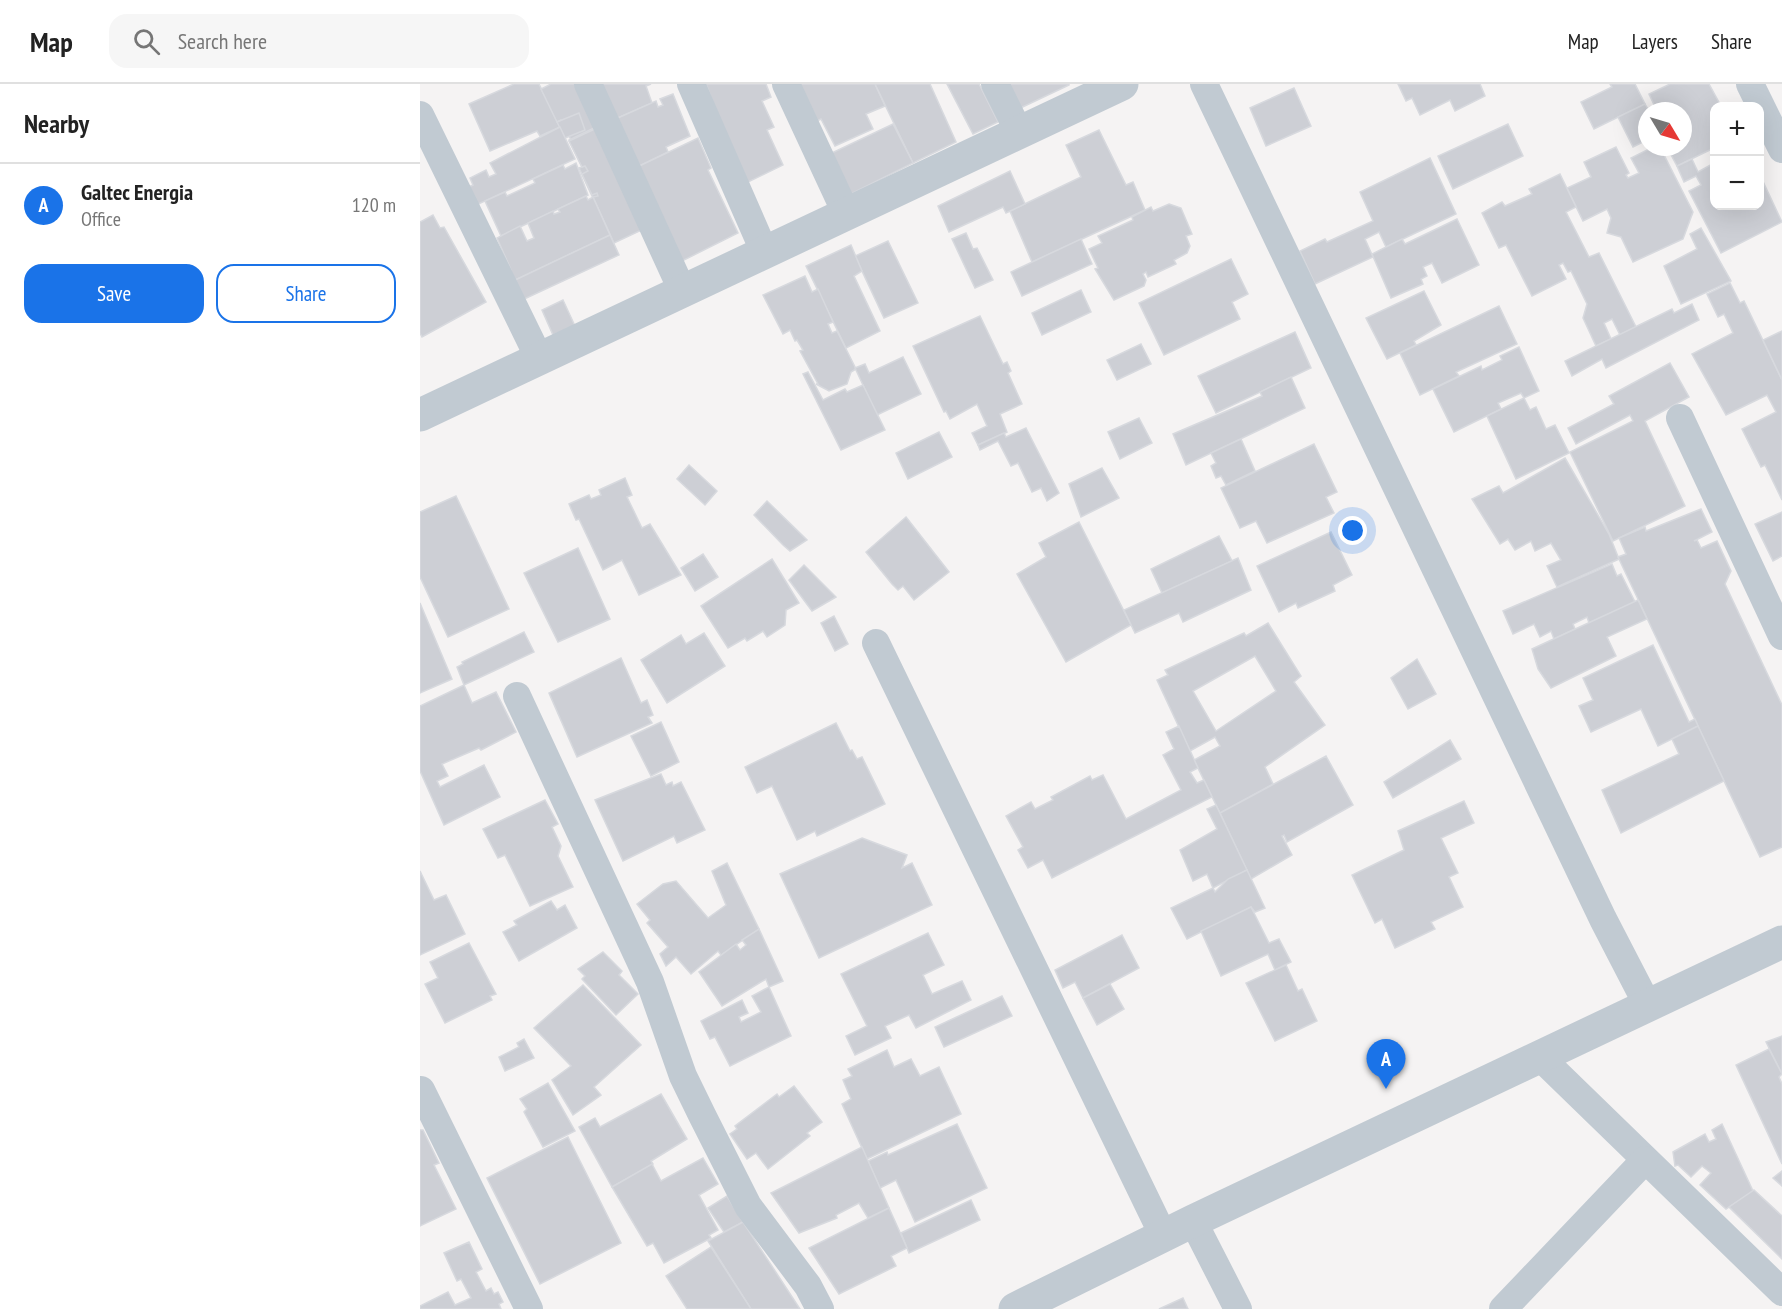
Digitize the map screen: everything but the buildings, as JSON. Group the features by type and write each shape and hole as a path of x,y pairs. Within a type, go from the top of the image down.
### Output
{"street":[{"path":"588,84 682,290"},
{"path":"691,84 764,251"},
{"path":"786,84 846,213"},
{"path":"995,84 1020,132"},
{"path":"420,415 1122,84"},
{"path":"1204,84 1603,919 1648,1006"},
{"path":"1750,84 1782,149"},
{"path":"420,115 540,358"},
{"path":"1680,418 1782,636"},
{"path":"876,643 1164,1237"},
{"path":"517,696 650,982 683,1076 702,1115 748,1206 808,1286 820,1309"},
{"path":"1015,1309 1193,1221 1782,942"},
{"path":"1540,1058 1782,1292"},
{"path":"421,1090 529,1309"},
{"path":"1503,1309 1645,1160"},
{"path":"1193,1221 1238,1309"}],"place":[{"name":"Galtec Energia","path":"1386,1089"}]}
